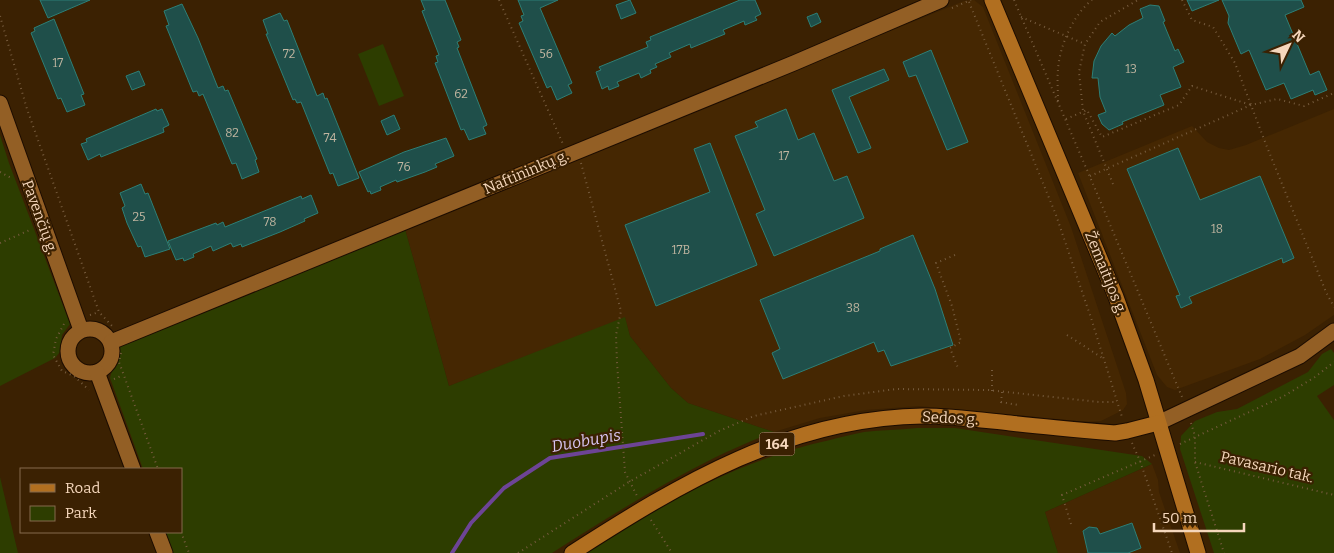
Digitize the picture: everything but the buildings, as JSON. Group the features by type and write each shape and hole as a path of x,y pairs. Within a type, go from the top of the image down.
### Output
{"main road":[{"name":"Žemaitijos g.","path":"992,0 1116,297 1146,380 1198,553"},
{"name":"Sedos g.","path":"572,553 681,486 756,451 802,435 836,426 906,417 946,417 1115,433 1158,423"}],"street":[{"name":"Naftininkų g.","path":"114,341 794,63 946,5"},
{"name":"Pavenčių g.","path":"0,103 81,330"},
{"path":"95,329 114,341 108,363 97,372 84,372 69,360 68,346 71,339 81,330 95,329"},
{"name":"Sedos g.","path":"1158,423 1300,356 1334,331"},
{"path":"97,372 133,468"},
{"path":"157,533 165,553"}],"path":[{"path":"499,0 567,155"},
{"path":"946,5 969,0 1056,215 1127,431 1140,461 1172,553"},
{"path":"1014,0 1066,119 1187,409 1195,436 1195,462 1224,553"},
{"path":"1058,102 1058,68 1068,36 1074,21 1092,0"},
{"path":"1113,184 1083,111 1079,72 1085,44 1100,22 1138,0"},
{"path":"1182,0 1192,20 1213,27 1235,63 1326,292 1334,307"},
{"path":"0,16 26,109 99,312 114,328 114,341 122,348 119,362 158,468"},
{"path":"1021,17 1085,44"},
{"path":"0,31 4,30"},
{"path":"1066,119 1087,110 1102,137 1179,105 1192,86 1251,106"},
{"path":"1090,176 1251,106 1277,99 1304,106 1334,93"},
{"path":"586,159 581,161 621,311 616,344 625,472 672,553"},
{"path":"0,244 34,228"},
{"path":"955,256 936,263 952,306 961,342 950,348 958,368"},
{"path":"1067,336 1104,359"},
{"path":"1071,524 1062,495 1166,451 1284,396 1315,377 1334,362"},
{"path":"992,366 992,391"},
{"path":"1002,392 1001,402 1018,404"},
{"name":"Pavasario tak.","path":"1195,462 1334,495"},
{"path":"181,533 189,553"}],"shaded area":[{"path":"974,0 983,7 1071,227 1126,393 1127,404 1123,410 1101,421 1080,422 919,406 866,410 820,418 774,432 688,403 671,388 630,336 625,318 449,386 405,229 964,1"},
{"path":"1334,109 1334,315 1305,335 1260,359 1175,390 1167,387 1157,375 1078,173 1192,126 1207,142 1219,148 1229,150 1246,145"},
{"path":"1152,464 1158,480 1159,492 1180,553 1058,553 1045,512"}],"green space":[{"path":"383,44 404,96 379,106 358,54"},
{"path":"0,135 70,324 62,335 60,352 55,358 0,386"},
{"path":"405,229 449,386 625,317 630,336 671,388 688,403 774,432 722,454 673,480 612,515 552,553 173,553 165,533 182,533 182,468 143,468 110,378 117,350 126,341"},
{"path":"1331,349 1334,353 1334,385 1317,396 1334,420 1334,553 1214,553 1180,449 1181,436 1195,421 1217,412 1237,409 1308,372 1322,354"},
{"path":"917,428 955,428 1142,456 1152,464 1045,512 1058,553 587,553 674,500 734,471 765,459 797,448 860,433"},
{"path":"0,477 18,553 0,553"}],"waterway":[{"name":"Duobupis","path":"452,553 471,523 504,488 550,458 703,434"}]}
